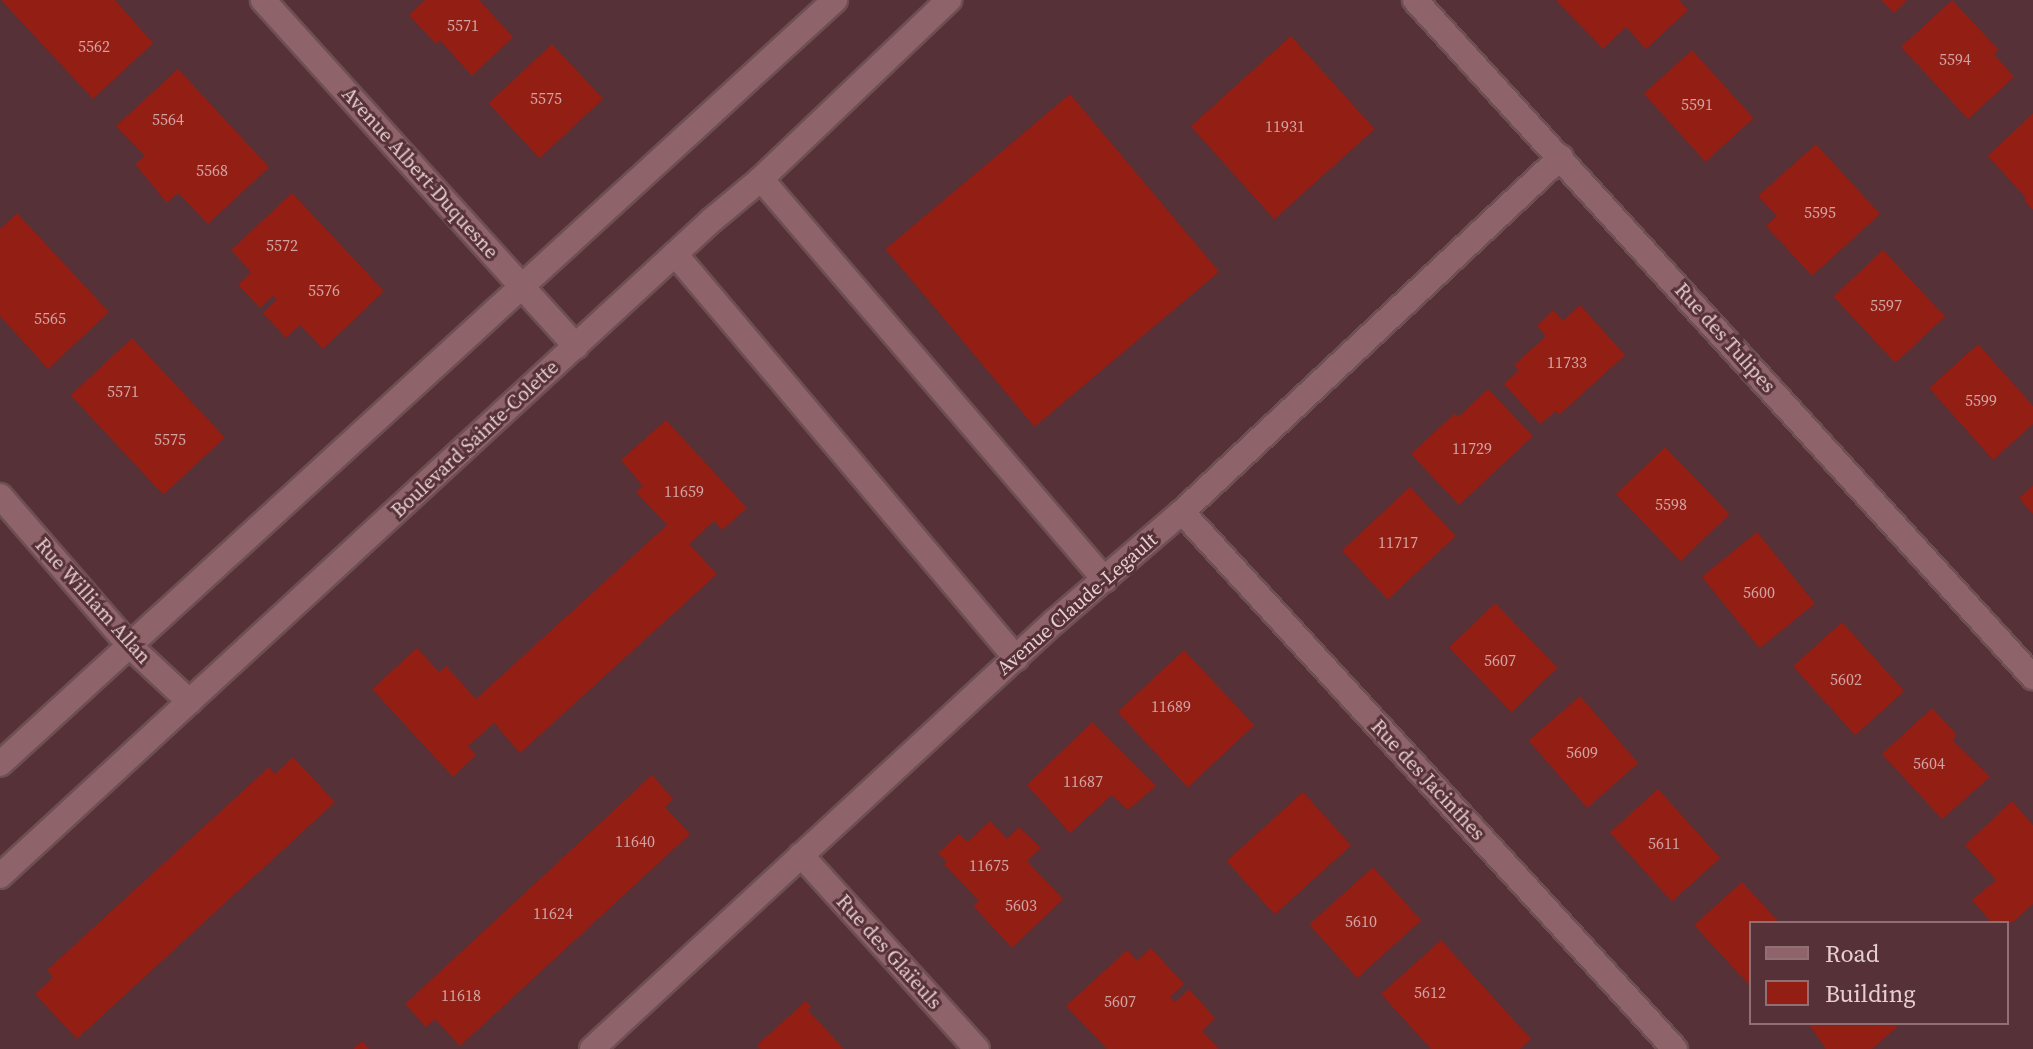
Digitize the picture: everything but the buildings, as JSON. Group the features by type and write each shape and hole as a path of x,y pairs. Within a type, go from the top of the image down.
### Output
{"street":[{"name":"Avenue Albert-Duquesne","path":"263,0 576,346"},
{"path":"0,764 835,0"},
{"name":"Boulevard Sainte-Colette","path":"0,876 675,254 761,179 949,0"},
{"name":"Rue des Tulipes","path":"1415,0 2033,677"},
{"name":"Avenue Claude-Legault","path":"592,1049 1016,658 1182,512 1561,157"},
{"path":"761,179 1105,580"},
{"path":"675,254 1016,658"},
{"name":"Rue William Allan","path":"0,496 129,645 190,702"},
{"name":"Rue des Jacinthes","path":"1182,512 1675,1049"},
{"name":"Rue des Glaïeuls","path":"801,855 977,1049"}]}
